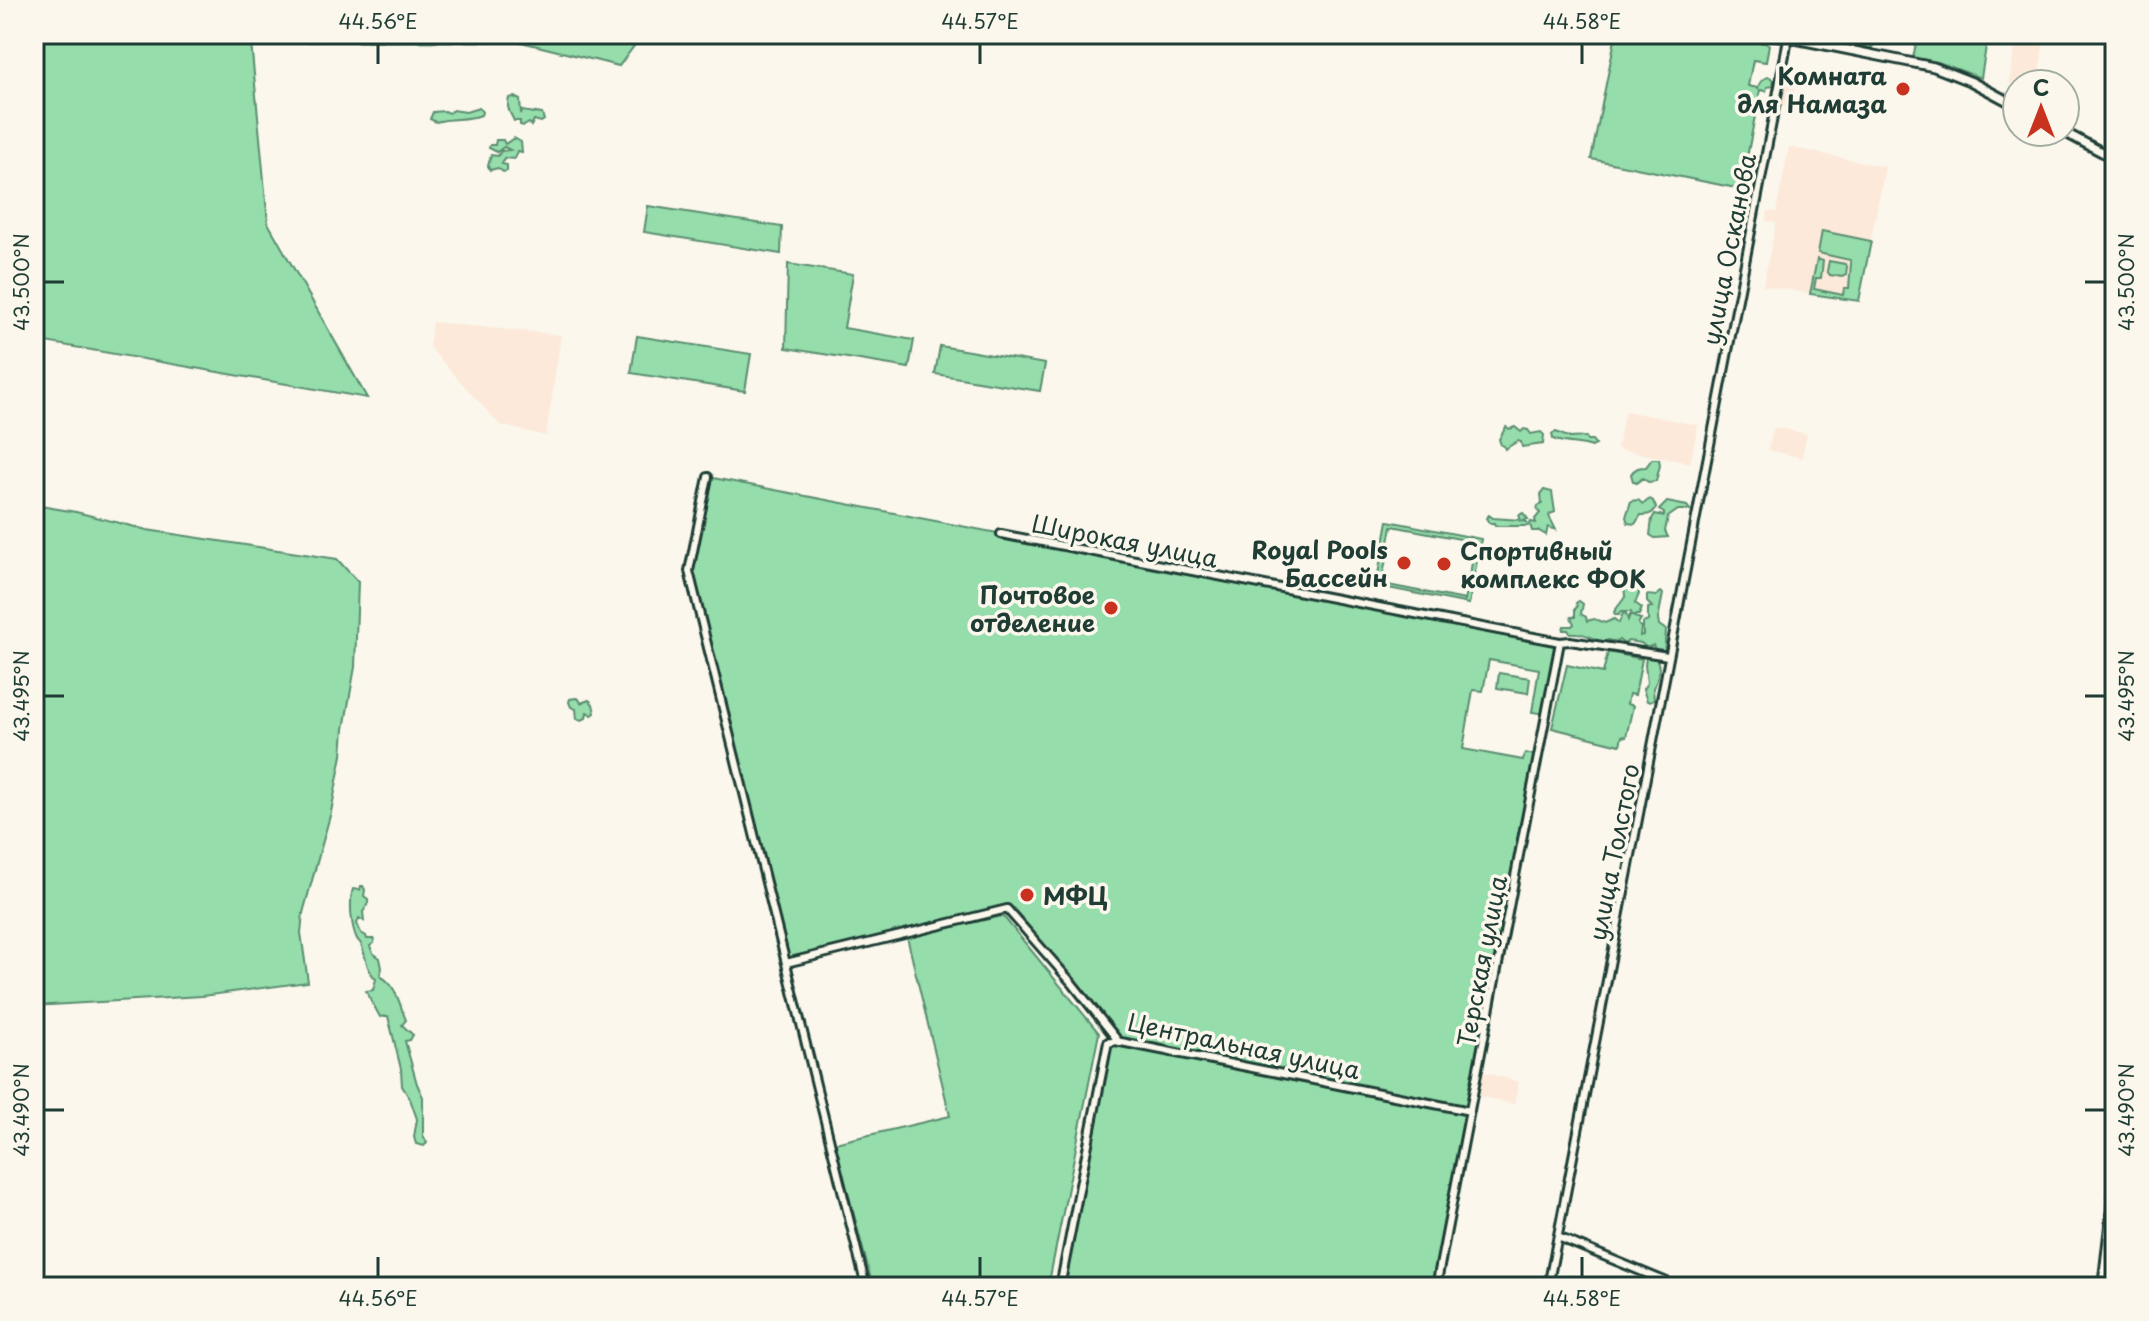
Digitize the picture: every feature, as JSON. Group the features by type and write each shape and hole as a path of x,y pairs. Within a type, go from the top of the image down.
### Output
{"main road":[{"path":"1770,34 1934,67 2001,97"},
{"path":"2081,141 2115,159"}],"street":[{"name":"улица Осканова","path":"1713,424 1788,36"},
{"name":"улица Толстого","path":"1548,1287 1713,424"},
{"path":"708,477 689,571 866,1287"},
{"name":"Широкая улица","path":"1001,534 1560,642 1668,656"},
{"name":"Терская улица","path":"1436,1287 1560,642"},
{"name":"Центральная улица","path":"786,963 1007,909 1119,1042 1470,1111"},
{"path":"1060,1287 1110,1031"},
{"path":"1108,1043 1119,1042"},
{"path":"2102,1287 2115,1174"},
{"path":"1558,1237 1679,1287"}],"shaded area":[{"path":"2017,34 2045,36 2040,68 2012,68"},
{"path":"1788,70 1798,72 1791,108 1781,106"},
{"path":"1789,147 1885,167 1859,301 1763,286 1776,223 1766,221 1768,211 1776,212"},
{"path":"432,322 561,335 546,436 500,425 429,347"},
{"path":"1625,411 1698,425 1690,463 1617,449"},
{"path":"1774,427 1807,434 1802,458 1768,450"},
{"path":"1481,1071 1519,1082 1514,1104 1478,1096"}],"green space":[{"path":"34,34 643,34 619,66 517,41 251,42 268,223 367,398 34,340"},
{"path":"1616,34 1717,34 1769,44 1766,62 1753,60 1748,86 1758,88 1765,78 1770,77 1774,86 1767,87 1766,91 1760,90 1741,189 1591,159"},
{"path":"1847,34 1868,34 1873,46 1842,42"},
{"path":"1918,34 1988,34 1981,78 1938,62 1913,58"},
{"path":"509,98 520,100 521,114 522,111 542,114 544,120 534,120 531,126 514,121 508,105"},
{"path":"479,108 481,115 475,117 436,122 430,119 433,112 466,112"},
{"path":"514,138 521,142 522,152 517,151 514,159 504,158 502,164 507,165 507,171 498,168 490,170 491,155 498,156 501,151 510,150 504,147 497,152 489,148 490,145 495,145 496,140 503,140 505,144"},
{"path":"648,206 782,227 781,254 644,232"},
{"path":"1822,231 1871,241 1859,301 1810,294 1817,259 1823,261 1821,278 1816,278 1814,289 1843,295 1844,288 1849,288 1850,260 1818,253"},
{"path":"1829,261 1845,264 1846,275 1830,275 1827,271"},
{"path":"788,264 853,274 844,328 914,340 909,368 786,348"},
{"path":"637,336 751,354 745,391 631,373"},
{"path":"940,346 1045,364 1040,391 935,374"},
{"path":"1506,427 1515,427 1521,432 1528,430 1531,434 1541,432 1544,435 1543,444 1522,447 1518,441 1505,449 1499,439"},
{"path":"1556,432 1570,438 1586,437 1596,445 1592,447 1558,441 1553,439 1552,434"},
{"path":"1652,459 1659,459 1656,481 1648,482 1643,478 1636,483 1633,481 1631,474 1637,468 1646,467"},
{"path":"708,477 1560,642 1546,714 1532,712 1539,669 1489,660 1483,691 1473,690 1463,749 1523,760 1525,753 1539,756 1436,1287 1060,1287 1110,1031 1007,909 786,963 689,571"},
{"path":"1544,490 1552,492 1555,512 1549,516 1556,530 1548,527 1546,535 1532,531 1530,524 1536,523"},
{"path":"1650,499 1656,508 1653,512 1641,515 1635,524 1628,523 1626,517 1631,501 1638,500 1643,504"},
{"path":"1667,502 1687,506 1690,510 1678,510 1668,517 1665,531 1668,537 1655,538 1650,535 1652,519 1655,514 1664,516 1659,510"},
{"path":"34,505 147,530 337,559 358,582 355,667 342,755 331,812 303,913 301,933 308,982 202,996 34,1006"},
{"path":"1523,513 1528,519 1522,521 1527,522 1528,526 1495,526 1486,518 1489,515 1521,520 1519,515"},
{"path":"1388,521 1481,539 1469,604 1388,588 1388,585 1465,600 1476,542 1392,526 1381,586 1376,585"},
{"path":"1635,575 1642,579 1635,603 1642,608 1639,615 1634,615 1641,619 1638,624 1640,636 1643,635 1643,623 1648,621 1648,608 1652,607 1647,602 1647,595 1663,594 1658,619 1659,625 1666,630 1664,654 1656,652 1653,645 1647,648 1641,643 1628,641 1624,644 1619,640 1602,643 1587,635 1563,630 1564,626 1574,624 1571,617 1575,617 1576,603 1579,601 1583,604 1581,614 1587,621 1594,619 1605,623 1614,619 1619,623 1623,613 1628,620 1631,612 1620,612 1615,615 1614,612 1625,597 1624,582"},
{"path":"1608,652 1642,659 1635,695 1629,694 1627,704 1633,706 1626,737 1622,736 1620,745 1552,728 1567,665 1603,673"},
{"path":"1646,657 1657,660 1659,667 1653,688 1654,700 1650,702 1643,689 1647,683"},
{"path":"1499,673 1530,678 1528,693 1497,688"},
{"path":"576,698 581,703 589,700 595,713 587,712 586,718 577,719 576,709 569,702"},
{"path":"361,886 368,904 363,912 364,921 359,918 357,924 367,939 374,939 370,946 380,958 380,976 394,990 406,1020 402,1025 413,1035 405,1041 423,1097 423,1135 427,1143 424,1146 416,1144 414,1137 417,1119 402,1086 388,1016 380,1017 366,991 373,990 376,979 357,940 351,914 353,889 360,890"},
{"path":"1003,916 1099,1033 1048,1287 873,1287 835,1143 950,1116 907,937"}],"place":[{"name":"Комната для Намаза","path":"1903,89"},
{"name":"Royal Pools Бассейн","path":"1404,563"},
{"name":"Спортивный комплекс ФОК","path":"1444,564"},
{"name":"Почтовое отделение","path":"1111,608"},
{"name":"МФЦ","path":"1027,895"}]}
